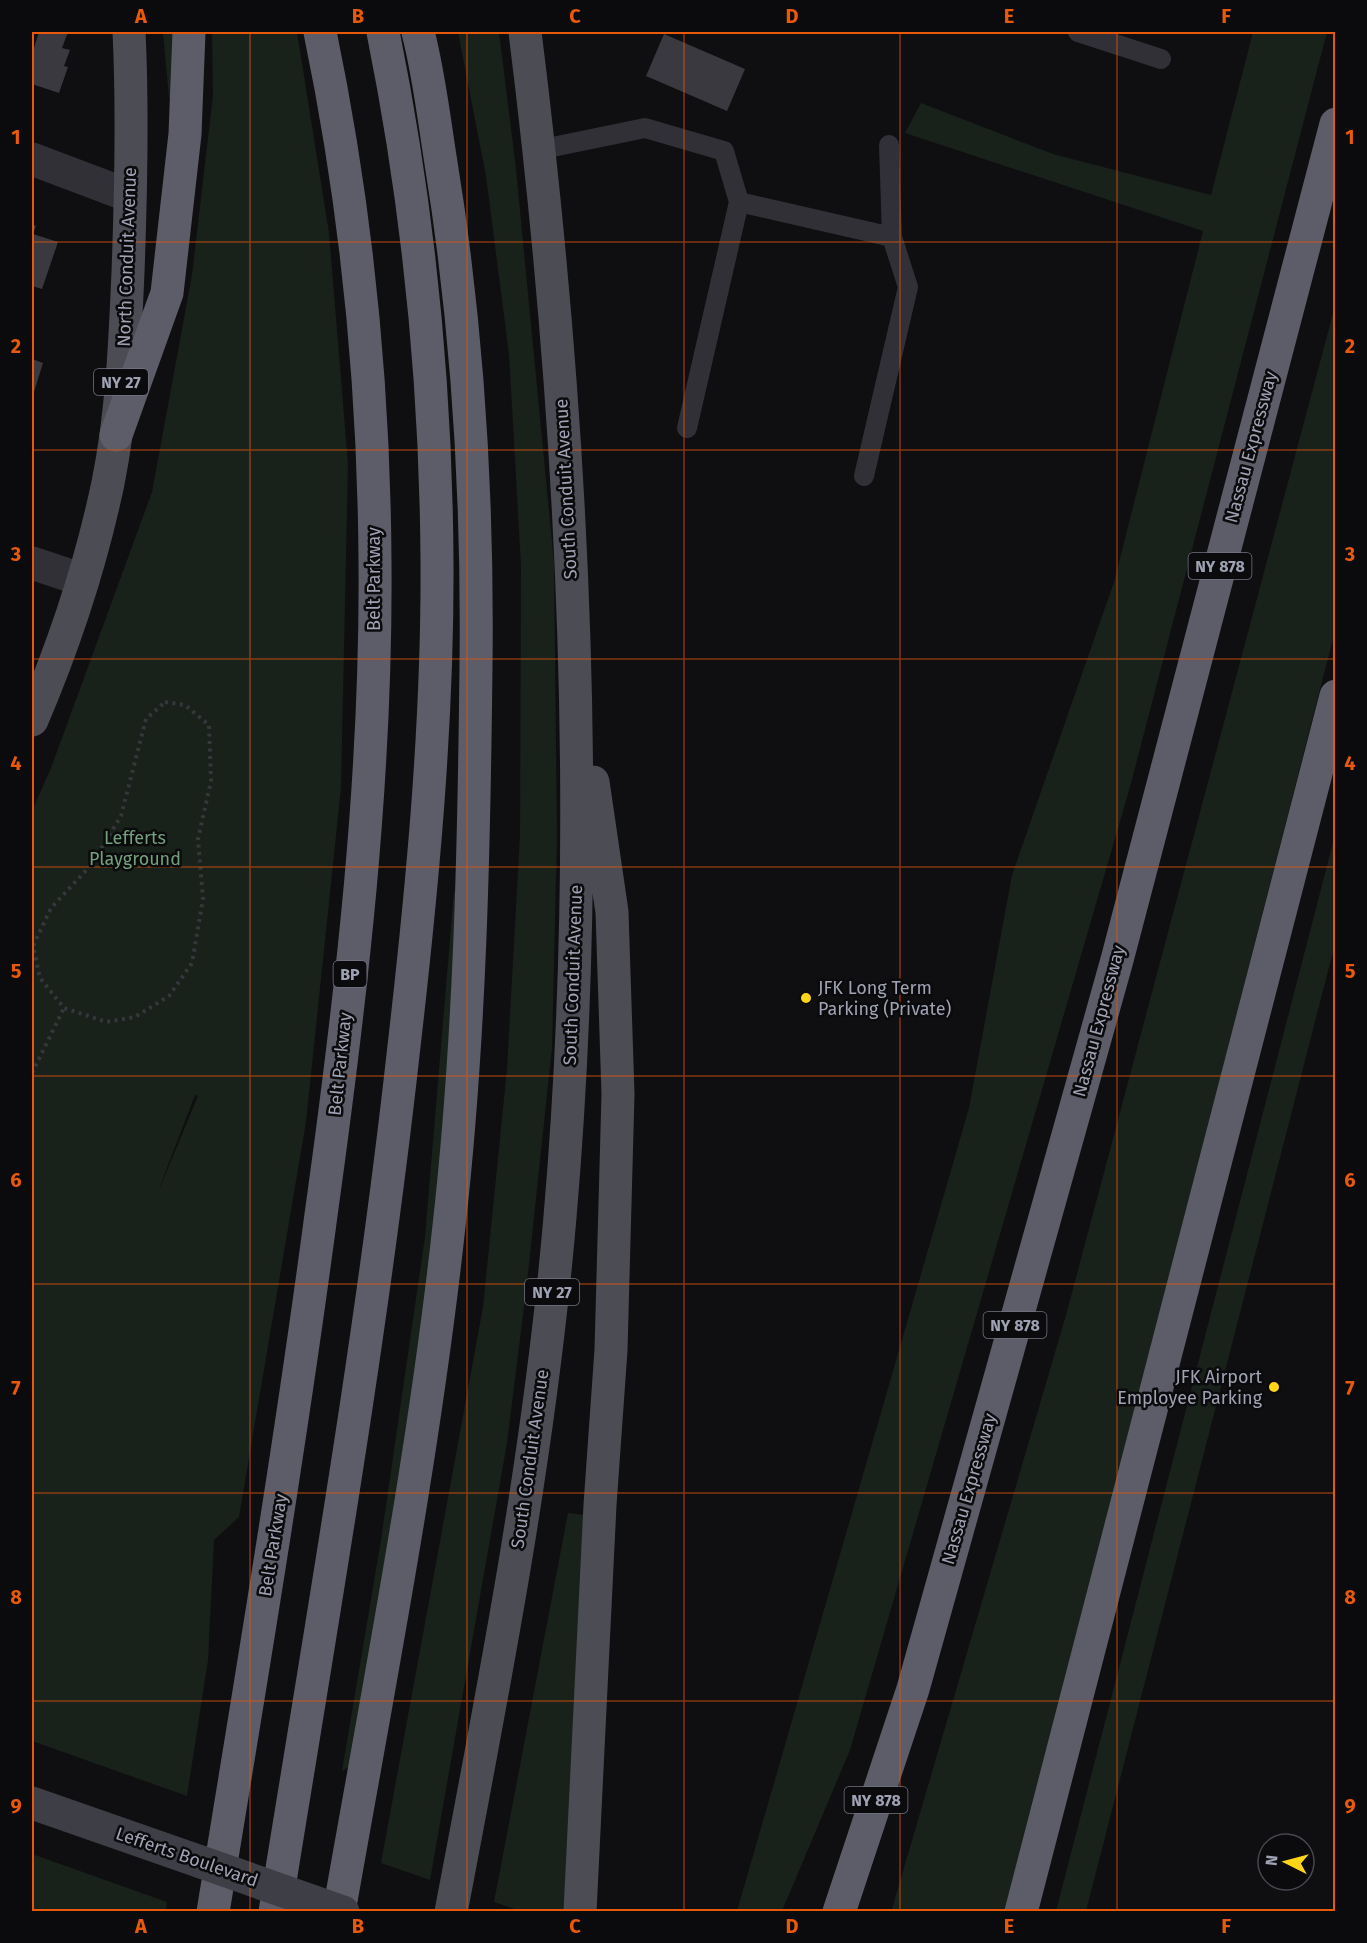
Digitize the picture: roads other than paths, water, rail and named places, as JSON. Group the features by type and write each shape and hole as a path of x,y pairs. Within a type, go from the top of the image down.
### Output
{"highway":[{"path":"116,435 167,293 185,134 189,32"},
{"name":"Belt Parkway","path":"213,1911 299,1376 333,1126 366,814 375,562 368,373 347,185 320,32"},
{"path":"275,1911 337,1540 385,1204 412,983 431,761 437,597 433,432 412,205 383,32"},
{"path":"341,1911 431,1374 458,1145 467,981 475,712 474,487 465,354 456,270 418,32"},
{"name":"Nassau Expressway","path":"839,1911 913,1689 1117,960 1335,124"},
{"path":"1021,1911 1335,696"},
{"path":"857,1911 913,1689"}],"main road":[{"name":"North Conduit Avenue","path":"32,720 83,580 108,482 116,435 126,308 130,196 129,32"},
{"name":"South Conduit Avenue","path":"451,1911 526,1494 560,1218 570,1074 575,925 576,665 559,376 525,32"},
{"path":"576,665 612,912 618,1094 611,1339 600,1505 580,1911"},
{"name":"Lefferts Boulevard","path":"32,1803 341,1911"}],"street":[{"path":"32,159 130,196"},
{"path":"32,563 83,580"}],"lane":[{"path":"1078,32 1161,58"},
{"path":"538,150 645,128 724,152 739,202 687,428"},
{"path":"864,476 908,288 892,237 889,145"},
{"path":"739,202 892,237"}],"place":[{"name":"JFK Long Term Parking (Private)","path":"806,998"},
{"name":"JFK Airport Employee Parking","path":"1274,1387"}],"park label":[{"name":"Lefferts Playground","path":"135,848"}]}
